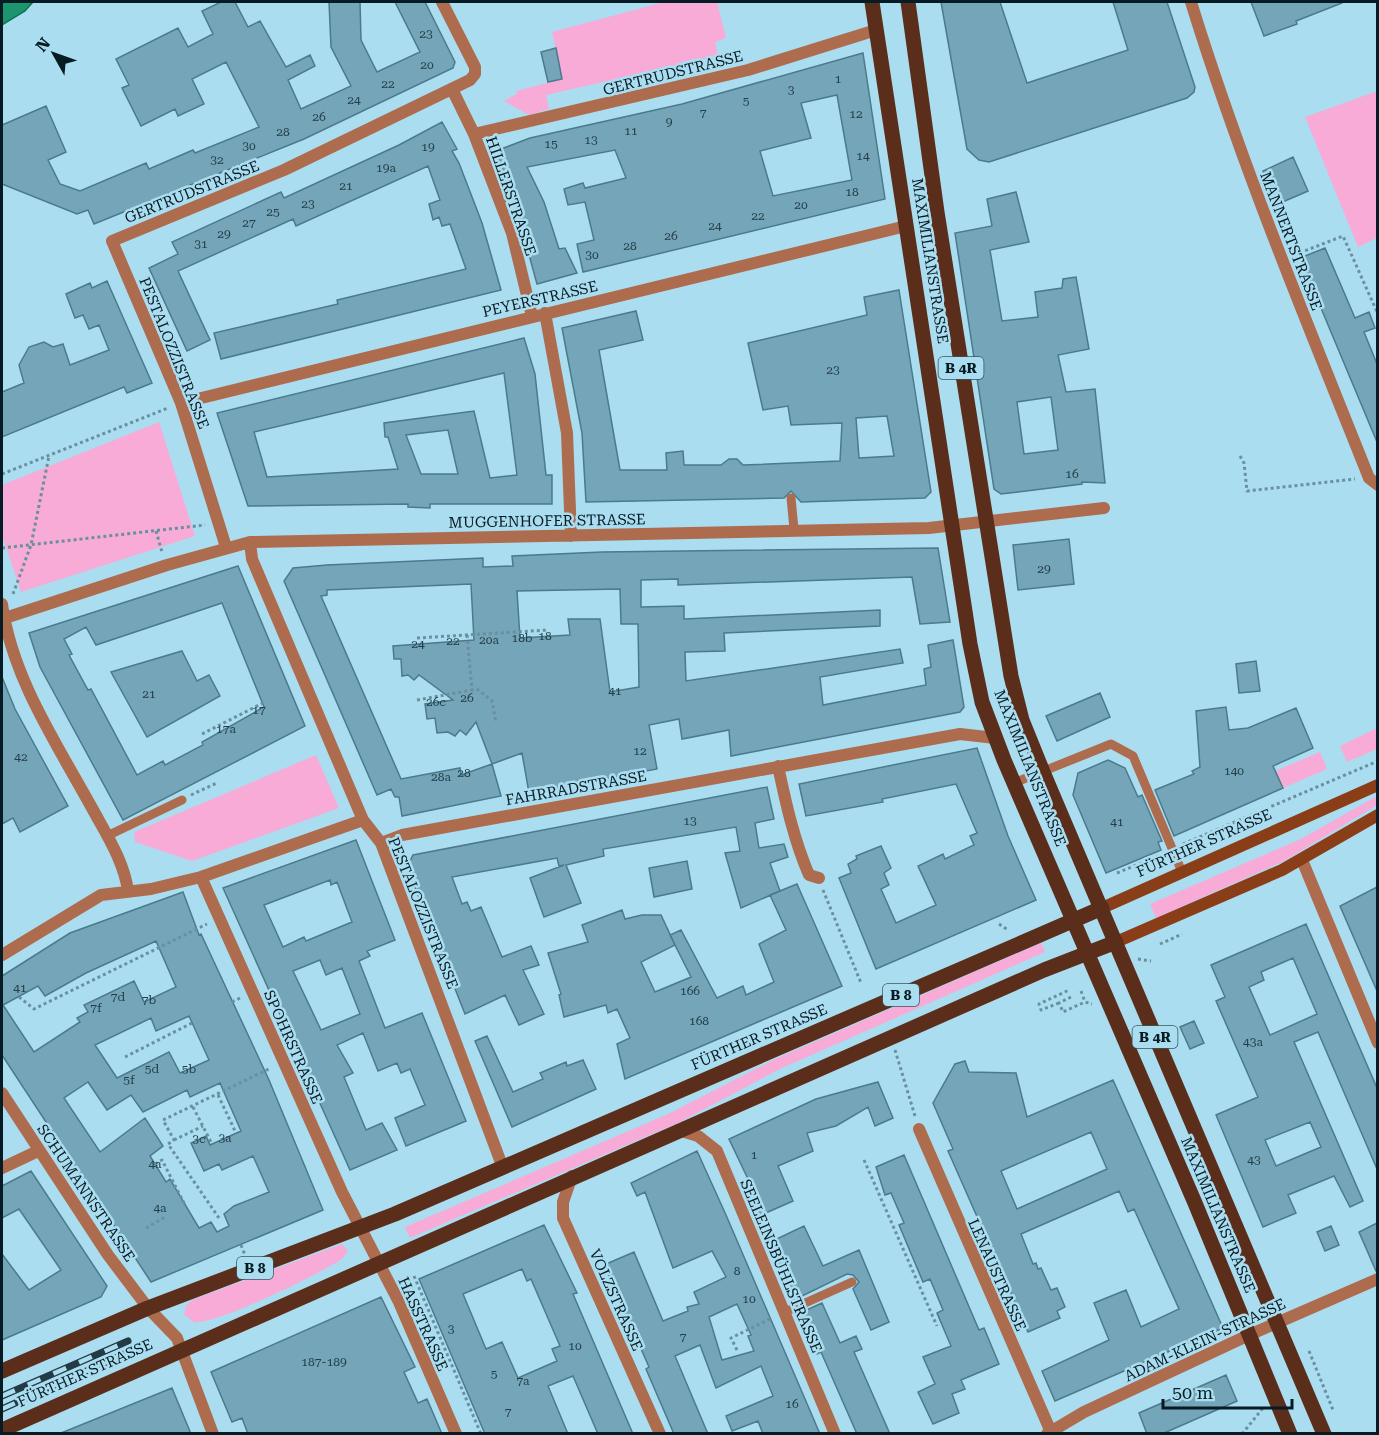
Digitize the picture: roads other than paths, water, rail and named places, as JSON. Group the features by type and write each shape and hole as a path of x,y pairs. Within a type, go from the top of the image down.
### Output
{"main road":[{"name":"MAXIMILIANSTRASSE","path":"872,2 976,676 995,738 1290,1434"},
{"name":"MAXIMILIANSTRASSE","path":"908,2 937,212 1014,691 1043,772 1324,1434"},
{"name":"FÜRTHER STRASSE","path":"2,1371 148,1308 361,1227 503,1168 1102,908 1377,785"},
{"name":"FÜRTHER STRASSE","path":"2,1430 377,1262 892,1036 1263,880 1302,860 1377,815"}],"street":[{"name":"GERTRUDSTRASSE","path":"112,241 284,170 471,80 475,74 475,67 442,2"},
{"name":"MANNERTSTRASSE","path":"1191,2 1214,76 1282,261 1373,481"},
{"name":"GERTRUDSTRASSE","path":"474,134 748,70 876,30"},
{"name":"HILLERSTRASSE","path":"452,89 474,134 512,233 539,314 567,433 571,536"},
{"name":"PEYERSTRASSE","path":"181,403 906,226"},
{"name":"PESTALOZZISTRASSE","path":"112,241 181,403 226,547"},
{"name":"MUGGENHOFER STRASSE","path":"2,618 167,565 250,542 953,526 1104,508"},
{"name":"PESTALOZZISTRASSE","path":"250,542 252,560 363,820 381,843 503,1168"},
{"path":"2,604 2,618 7,635 28,688 126,874 128,891"},
{"name":"FAHRRADSTRASSE","path":"381,843 402,835 951,735 967,733 995,738"},
{"path":"778,766 788,816 801,856 809,875 819,878"},
{"path":"2,955 101,895 151,889 201,877 363,820"},
{"path":"1302,860 1377,1043"},
{"name":"SPOHRSTRASSE","path":"201,877 361,1227"},
{"name":"SCHUMANNSTRASSE","path":"2,1093 108,1255 148,1308"},
{"name":"LENAUSTRASSE","path":"919,1129 1049,1433"},
{"name":"SEELEINSBÜHLSTRASSE","path":"678,1130 698,1136 717,1151 835,1434"},
{"path":"2,1168 38,1151"},
{"name":"VOLZSTRASSE","path":"572,1176 563,1203 563,1218 660,1434"},
{"name":"HASSTRASSE","path":"361,1227 399,1302 456,1434"},
{"name":"ADAM-KLEIN-STRASSE","path":"1049,1433 1084,1412 1249,1335 1377,1279"},
{"name":"FÜRTHER STRASSE","path":"148,1308 177,1338 183,1350"},
{"path":"183,1350 213,1434"}],"lane":[{"path":"791,498 794,529"},
{"path":"1014,783 1111,744 1126,751 1133,756 1182,872"},
{"path":"107,836 182,800"},
{"path":"785,1312 852,1281"}],"railway":[{"path":"2,1396 128,1341"},
{"path":"2,1409 133,1350"}]}
